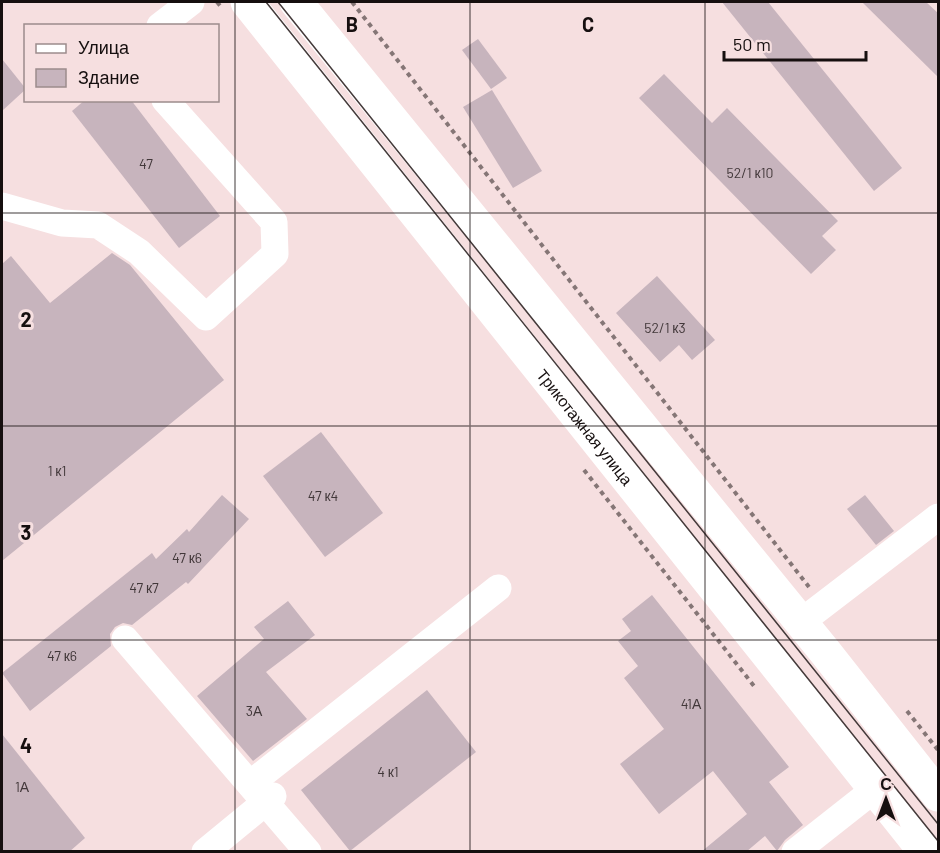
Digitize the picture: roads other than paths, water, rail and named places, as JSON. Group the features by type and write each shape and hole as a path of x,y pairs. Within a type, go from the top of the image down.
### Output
{"main road":[{"name":"Трикотажная улица","path":"247,2 925,852"},
{"path":"296,2 812,614 939,795"}],"street":[{"path":"162,24 183,4"},
{"path":"2,206 62,223 98,225 139,252 206,317 275,254 274,222 167,102"},
{"path":"812,614 939,517"},
{"path":"205,852 263,794 498,588"},
{"path":"125,639 263,794 308,852"},
{"path":"795,852 875,789"}],"tram line":[{"path":"266,2 938,841"},
{"path":"278,2 938,824"}]}
